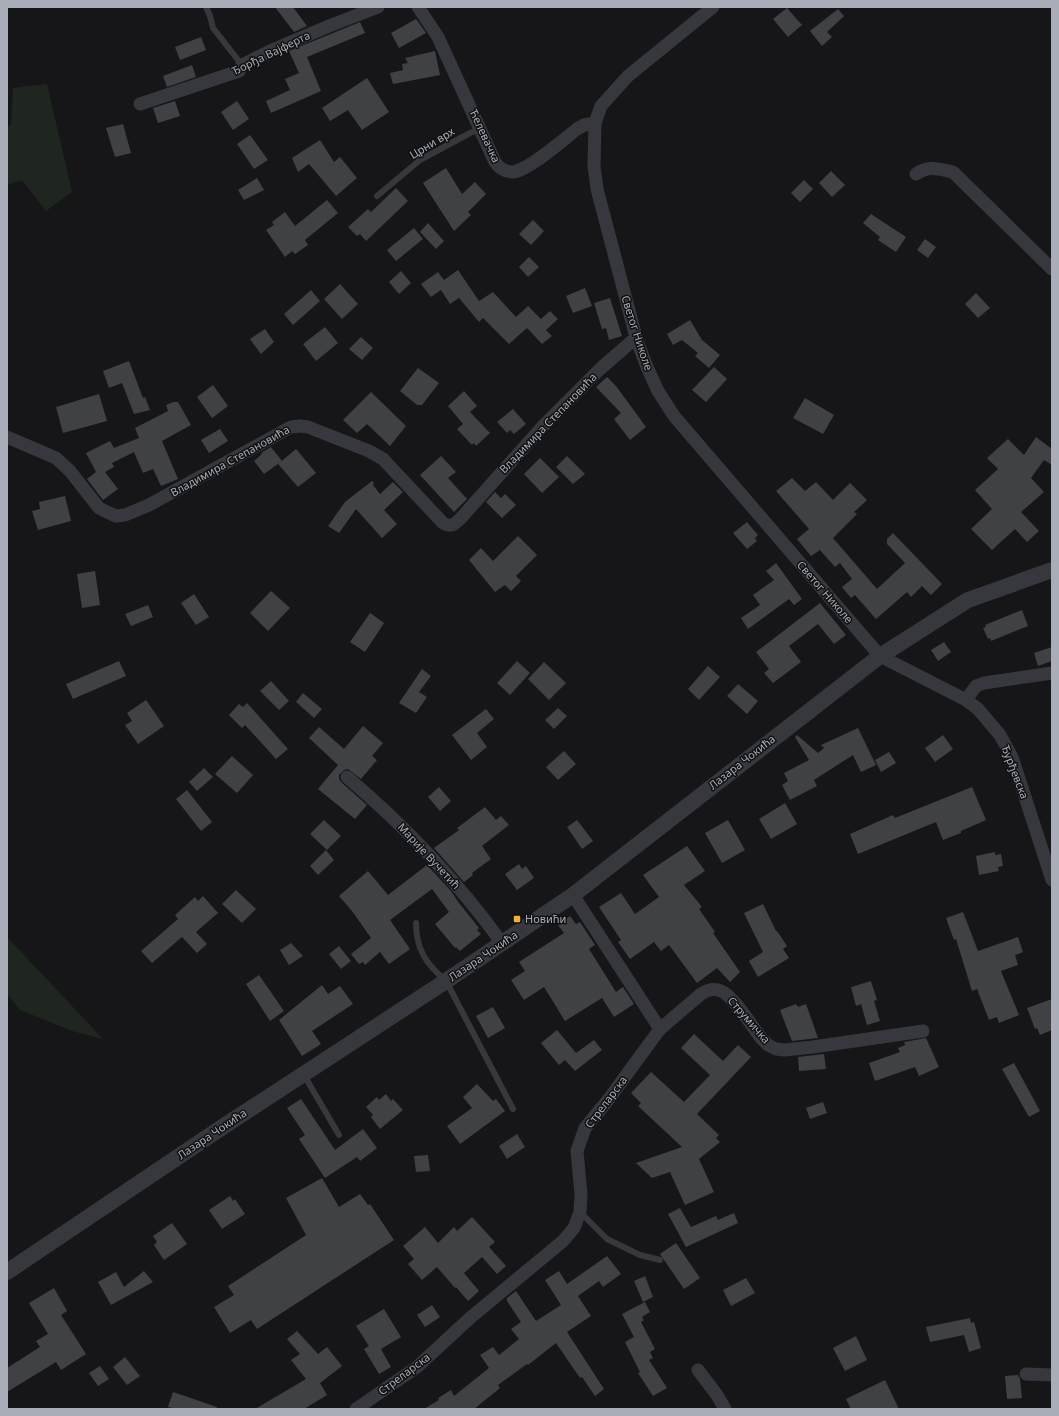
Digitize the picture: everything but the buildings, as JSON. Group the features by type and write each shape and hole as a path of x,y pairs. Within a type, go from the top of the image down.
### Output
{"street":[{"name":"Ђорђа Вајферта","path":"140,104 238,70 242,65 329,26 378,7"},
{"name":"Ћелевачка","path":"418,7 438,37 481,128 495,162 505,171 513,172 529,165 584,125 595,123"},
{"name":"Светог Николе","path":"713,7 628,76 601,106 595,123 594,166 605,226 637,341 658,391 674,416 880,656"},
{"path":"916,174 921,171 936,168 953,172 1052,269"},
{"name":"Владимира Степановића","path":"7,437 56,458 70,471 98,508 116,516 125,516 149,505 291,427 304,426 369,451 383,459 443,523 453,526 543,426 600,369 627,345 631,342 637,341"},
{"name":"Лазара Чокића","path":"7,1272 573,895 880,656 968,600 1052,570"},
{"name":"Ђурђевска","path":"880,656 966,700 978,709 1000,735 1012,757 1052,880"},
{"path":"966,700 976,686 984,683 1052,673"},
{"name":"Марије Вучетић","path":"347,777 394,818 450,876 502,943"},
{"path":"573,895 660,1029"},
{"name":"Струмичка","path":"660,1029 701,994 706,991 716,989 726,994 762,1039 768,1045 776,1049 784,1050 813,1047 923,1030"},
{"name":"Стреларска","path":"356,1409 417,1367 470,1318 563,1242 574,1228 580,1212 581,1194 577,1151 585,1128 608,1100 660,1029"},
{"path":"698,1370 717,1395 725,1409"},
{"path":"1026,1374 1052,1375"}],"lane":[{"path":"206,7 213,28 242,65"},
{"name":"Црни врх","path":"377,196 420,160 470,132 481,128"},
{"path":"416,923 416,932 420,950 433,970 446,981 513,1109"},
{"path":"304,1074 339,1134"},
{"path":"580,1212 607,1239 640,1255 660,1260"}],"shaded area":[{"path":"47,84 72,192 46,211 22,180 7,185 7,127 11,125 13,88"},
{"path":"7,937 103,1039 72,1031 20,1010 7,994"}],"place":[{"name":"Новићи","path":"517,919"}]}
